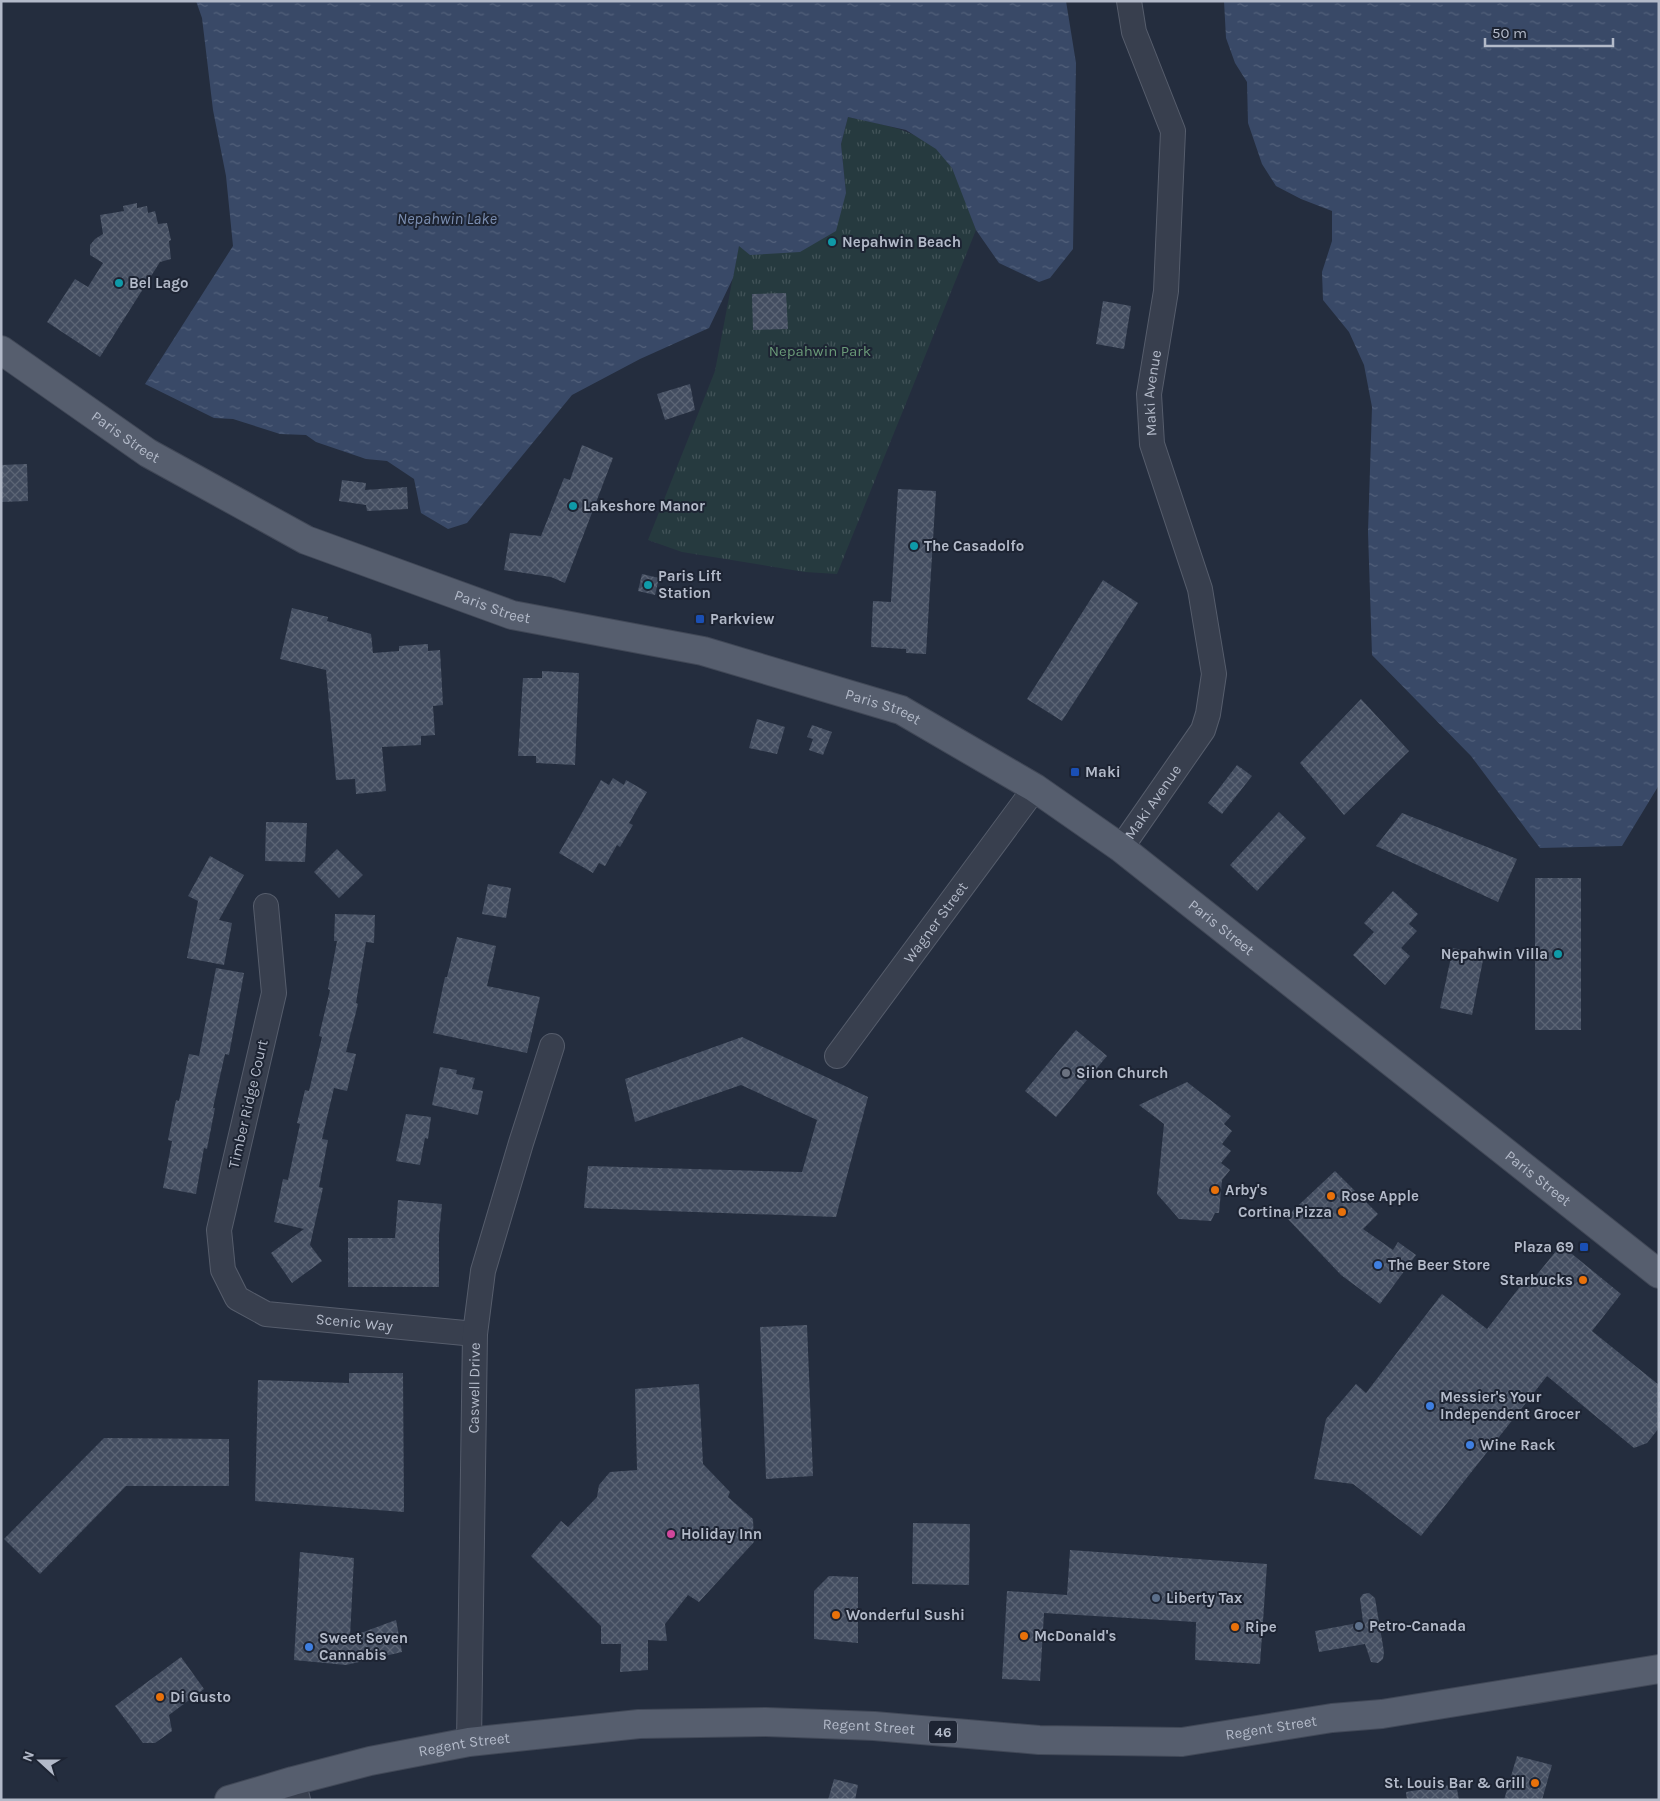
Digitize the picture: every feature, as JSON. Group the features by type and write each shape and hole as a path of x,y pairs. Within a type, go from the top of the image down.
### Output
{"main road":[{"name":"Paris Street","path":"1,350 148,453 306,540 512,615 703,651 901,710 1036,788 1121,848 1659,1274"},
{"name":"Regent Street","path":"229,1800 296,1790 370,1761 469,1742 639,1724 766,1722 874,1726 1039,1740 1182,1742 1332,1718 1390,1712 1659,1669"}],"street":[{"name":"Maki Avenue","path":"1121,848 1203,730 1208,714 1214,674 1200,589 1152,444 1149,394 1166,291 1173,131 1134,32 1129,1"},
{"name":"Wagner Street","path":"837,1056 1036,788"},
{"name":"Timber Ridge Court","path":"237,1298 222,1270 219,1230 274,994 266,906"},
{"name":"Caswell Drive","path":"469,1742 475,1334 483,1271 552,1046"},
{"name":"Scenic Way","path":"237,1298 266,1314 475,1334"}],"green space":[{"name":"Nepahwin Park","path":"848,117 892,127 920,138 932,146 952,168 976,230 837,574 805,572 682,552 648,540 715,371 739,245 846,193 841,144"}],"water":[{"name":"Nepahwin Lake","path":"196,1 1066,1 1076,63 1073,249 1050,278 1039,282 999,263 976,230 952,168 936,149 906,130 848,117 841,144 846,193 836,231 800,252 750,255 739,246 733,278 709,328 640,359 572,395 467,523 448,529 421,513 414,479 387,461 366,459 316,442 306,435 280,434 233,419 214,418 145,384 233,246 226,176 213,110 202,18"},
{"path":"1224,1 1659,1 1659,785 1622,846 1540,848 1471,756 1372,655 1368,532 1372,407 1364,365 1349,332 1323,300 1322,272 1332,241 1332,211 1301,199 1276,186 1262,164 1248,123 1247,82 1235,63 1226,38"}],"building":[{"name":"Bel Lago","path":"137,203 137,208 147,206 148,213 155,211 158,224 167,223 171,240 169,241 171,259 160,262 100,357 47,322 75,279 88,287 103,263 90,255 90,245 103,234 100,215 124,211 123,206"},
{"path":"786,293 788,329 753,330 752,294"},
{"path":"1103,301 1131,306 1124,349 1096,344"},
{"path":"690,384 695,410 665,420 657,394"},
{"name":"Lakeshore Manor","path":"582,445 613,458 565,583 551,577 504,570 510,533 541,536 564,478 570,480"},
{"path":"27,464 28,501 1,502 1,465"},
{"path":"342,480 366,483 365,490 407,487 408,509 367,511 366,505 339,501"},
{"name":"The Casadolfo","path":"898,489 936,491 926,654 906,653 906,649 871,647 873,601 891,602"},
{"name":"Paris Lift Station","path":"642,574 659,578 655,595 638,591"},
{"path":"1103,580 1138,603 1062,721 1027,699"},
{"path":"292,608 328,617 327,621 371,634 373,653 399,651 399,646 428,644 428,651 440,650 443,705 433,706 435,735 421,736 421,745 382,747 386,791 356,794 355,779 336,780 326,670 280,659"},
{"path":"542,671 579,673 575,765 536,763 536,756 518,756 523,678 542,678"},
{"path":"1361,699 1409,751 1344,815 1300,763"},
{"path":"757,719 785,727 777,754 749,748"},
{"path":"812,725 832,732 823,755 809,750 813,739 807,737"},
{"path":"1237,765 1252,776 1222,814 1208,803"},
{"path":"613,778 624,785 626,780 647,792 629,823 633,825 620,847 617,845 605,866 599,863 593,873 559,853 601,780 609,785"},
{"path":"1279,812 1306,838 1257,891 1230,865"},
{"path":"1402,813 1517,859 1498,902 1376,846"},
{"path":"266,822 307,823 305,862 265,861"},
{"path":"337,849 363,875 339,898 314,872"},
{"path":"210,856 244,875 219,920 232,923 224,965 187,958 198,901 188,896"},
{"name":"Nepahwin Villa","path":"1535,878 1581,878 1581,1030 1535,1030"},
{"path":"488,884 511,888 506,918 482,914"},
{"path":"1393,891 1418,914 1409,924 1417,931 1401,948 1410,956 1385,985 1353,955 1374,932 1364,923"},
{"path":"335,914 375,915 374,943 366,942 356,1003 358,1004 346,1052 356,1054 347,1091 334,1088 322,1139 328,1140 319,1187 323,1188 310,1245 322,1261 292,1283 271,1253 304,1229 274,1222 283,1179 288,1180 300,1124 297,1123 305,1090 309,1091 322,1037 319,1036 330,990 328,989 337,941 334,941"},
{"path":"457,937 496,946 487,986 540,997 527,1053 433,1033 445,977 447,977"},
{"path":"1453,948 1484,955 1472,1015 1440,1008"},
{"path":"216,968 244,973 229,1055 225,1054 213,1108 215,1108 207,1149 204,1148 196,1194 163,1188 172,1141 168,1140 176,1100 179,1101 189,1054 199,1056"},
{"name":"Siion Church","path":"1076,1030 1107,1056 1056,1117 1025,1091"},
{"path":"742,1037 868,1097 836,1217 584,1208 588,1166 802,1172 817,1120 741,1085 635,1122 625,1079"},
{"path":"440,1067 457,1070 456,1074 475,1078 472,1089 483,1091 478,1115 432,1105"},
{"path":"1187,1082 1231,1116 1224,1124 1232,1131 1222,1144 1231,1151 1221,1163 1230,1170 1222,1180 1219,1213 1215,1213 1211,1221 1179,1219 1157,1194 1164,1124 1139,1105"},
{"path":"406,1114 431,1117 428,1139 425,1138 420,1165 396,1161"},
{"path":"1335,1171 1378,1214 1363,1229 1393,1250 1398,1242 1416,1255 1380,1304 1341,1275 1286,1217"},
{"path":"398,1200 442,1204 439,1235 439,1287 348,1287 348,1238 395,1238"},
{"name":"Messier's Your Independent Grocer","path":"1561,1245 1621,1294 1592,1331 1659,1385 1659,1428 1647,1443 1634,1448 1547,1376 1421,1536 1353,1484 1314,1479 1326,1419 1356,1384 1366,1393 1442,1294 1487,1329 1526,1279 1531,1282"},
{"path":"807,1325 813,1476 766,1479 760,1327"},
{"path":"349,1373 403,1373 404,1512 255,1501 258,1380 349,1383"},
{"name":"Holiday Inn","path":"699,1384 703,1464 730,1492 728,1497 753,1519 754,1542 699,1602 688,1595 665,1624 667,1641 648,1640 648,1670 620,1672 621,1644 601,1644 601,1626 531,1556 561,1521 568,1527 597,1497 599,1485 610,1472 637,1470 635,1389"},
{"path":"104,1438 229,1439 229,1486 126,1486 40,1574 4,1539"},
{"path":"913,1523 970,1524 969,1585 912,1584"},
{"path":"1070,1550 1267,1564 1260,1664 1195,1660 1196,1622 1044,1613 1040,1681 1002,1679 1007,1591 1067,1595"},
{"path":"300,1552 354,1558 350,1637 396,1620 402,1652 346,1665 294,1660"},
{"name":"Wonderful Sushi","path":"829,1576 858,1577 858,1643 814,1639 814,1591"},
{"name":"Petro-Canada","path":"1369,1593 1375,1598 1384,1652 1383,1659 1378,1663 1371,1662 1365,1644 1319,1652 1315,1631 1363,1622 1360,1598 1363,1594"},
{"name":"Di Gusto","path":"181,1657 204,1689 169,1715 172,1731 155,1743 143,1743 115,1706"},
{"path":"1517,1756 1552,1765 1542,1800 1504,1800"},
{"path":"834,1779 858,1785 855,1800 828,1800"},
{"path":"1456,1784 1459,1800 1407,1800 1406,1792"}],"place":[{"name":"Nepahwin Beach","path":"832,242"},
{"name":"Bel Lago","path":"119,283"},
{"name":"Lakeshore Manor","path":"573,506"},
{"name":"The Casadolfo","path":"914,546"},
{"name":"Paris Lift Station","path":"648,585"},
{"name":"Parkview","path":"700,619"},
{"name":"Maki","path":"1075,772"},
{"name":"Nepahwin Villa","path":"1558,954"},
{"name":"Siion Church","path":"1066,1073"},
{"name":"Arby's","path":"1215,1190"},
{"name":"Rose Apple","path":"1331,1196"},
{"name":"Cortina Pizza","path":"1342,1212"},
{"name":"Plaza 69","path":"1584,1247"},
{"name":"The Beer Store","path":"1378,1265"},
{"name":"Starbucks","path":"1583,1280"},
{"name":"Messier's Your Independent Grocer","path":"1430,1406"},
{"name":"Wine Rack","path":"1470,1445"},
{"name":"Holiday Inn","path":"671,1534"},
{"name":"Liberty Tax","path":"1156,1598"},
{"name":"Wonderful Sushi","path":"836,1615"},
{"name":"Petro-Canada","path":"1359,1626"},
{"name":"Ripe","path":"1235,1627"},
{"name":"McDonald's","path":"1024,1636"},
{"name":"Sweet Seven Cannabis","path":"309,1647"},
{"name":"Di Gusto","path":"160,1697"},
{"name":"St. Louis Bar & Grill","path":"1535,1783"}]}
